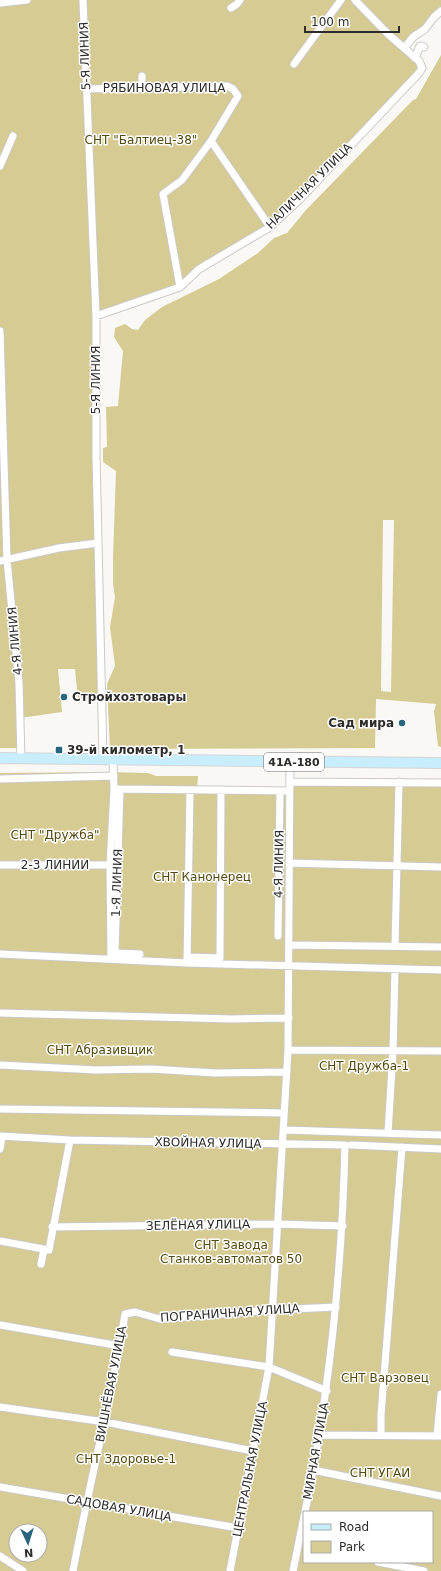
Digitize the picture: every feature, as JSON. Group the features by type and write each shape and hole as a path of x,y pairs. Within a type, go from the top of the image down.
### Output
{"main road":[{"name":"41А-180","path":"0,758 441,763"}],"street":[{"path":"0,3 27,0"},
{"name":"5-Я ЛИНИЯ","path":"83,0 96,316 96,455 103,759"},
{"path":"231,8 240,0"},
{"path":"294,64 341,0"},
{"path":"355,0 388,35 412,56 420,46 424,47"},
{"path":"405,47 413,37 425,28 441,11"},
{"name":"НАЛИЧНАЯ УЛИЦА","path":"96,316 180,287 199,269 270,227 302,197 409,84 422,68 419,61 412,56"},
{"path":"142,76 142,88"},
{"name":"РЯБИНОВАЯ УЛИЦА","path":"86,89 228,86 234,89 238,96 211,141"},
{"path":"0,166 13,136"},
{"path":"180,287 163,194 182,180 211,141 270,227"},
{"name":"4-Я ЛИНИЯ","path":"0,331 4,560 19,683 21,759"},
{"path":"4,560 59,548 98,543"},
{"path":"111,959 110,865 117,789 113,760"},
{"name":"ЦЕНТРАЛЬНАЯ УЛИЦА","path":"230,1571 269,1367 271,1310 284,1130 288,1050 290,762"},
{"path":"0,779 114,776"},
{"path":"290,782 441,783"},
{"path":"395,946 399,782"},
{"path":"117,789 289,791"},
{"name":"1-Я ЛИНИЯ","path":"117,789 115,953 140,954"},
{"path":"187,960 190,790"},
{"path":"187,960 220,958 221,790"},
{"name":"4-Я ЛИНИЯ","path":"278,936 280,791"},
{"path":"289,863 441,867"},
{"name":"2-3 ЛИНИИ","path":"0,865 110,865"},
{"path":"289,945 441,947"},
{"path":"0,954 441,970"},
{"path":"388,1133 393,1051 395,969"},
{"path":"0,1013 232,1019 289,1018"},
{"path":"288,1050 441,1051"},
{"path":"0,1065 96,1070 151,1069 215,1073 287,1072"},
{"path":"0,1109 284,1113"},
{"path":"284,1130 441,1135"},
{"path":"0,1149 1,1136 70,1140 52,1227 41,1264"},
{"name":"ХВОЙНАЯ УЛИЦА","path":"70,1140 348,1145 441,1149"},
{"name":"МИРНАЯ УЛИЦА","path":"305,1511 327,1390 343,1226 348,1145"},
{"path":"381,1435 381,1415 402,1147"},
{"name":"ЗЕЛЁНАЯ УЛИЦА","path":"52,1227 277,1224 343,1226"},
{"path":"0,1240 46,1249"},
{"name":"ПОГРАНИЧНАЯ УЛИЦА","path":"125,1314 135,1312 160,1319 271,1310 336,1307"},
{"name":"ВИШНЁВАЯ УЛИЦА","path":"73,1571 86,1502 105,1422 125,1314"},
{"path":"0,1325 120,1346"},
{"path":"172,1352 269,1367 327,1390"},
{"path":"320,1435 439,1436 441,1394"},
{"path":"0,1407 105,1422 253,1451"},
{"path":"313,1470 441,1496"},
{"name":"САДОВАЯ УЛИЦА","path":"0,1487 238,1528"},
{"name":"МИРНАЯ УЛИЦА","path":"293,1571 301,1547 303,1526"},
{"path":"0,1556 23,1571"},
{"path":"383,1563 424,1571"}],"green space":[{"name":"СНТ \"Балтиец-38\"","path":"0,0 441,0 441,11 404,48 422,68 270,227 198,269 180,287 96,316 101,698 78,700 75,669 58,669 62,712 20,718 20,748 0,748"},
{"path":"441,55 441,747 438,746 434,712 436,704 376,699 375,748 110,749 107,684 115,666 110,627 115,597 113,584 113,558 116,471 103,462 103,448 107,447 106,407 118,406 123,351 114,337 115,328 125,324 132,329 138,330 145,320 162,307 219,279 258,253 274,238 287,233 306,210 413,100 416,99","holes":["383,520 394,520 391,692 381,691"]},
{"path":"102,772 148,773 156,776 198,776 197,790 284,791 290,783 441,783 441,1571 0,1571 0,773"}],"place":[{"name":"Стройхозтовары","path":"64,697"},
{"name":"Сад мира","path":"402,723"},
{"name":"39-й километр, 1","path":"59,750"}],"park label":[{"name":"СНТ \"Дружба\"","path":"55,835"},
{"name":"СНТ Канонерец","path":"202,877"},
{"name":"СНТ Абразивщик","path":"100,1050"},
{"name":"СНТ Дружба-1","path":"364,1066"},
{"name":"СНТ Завода Станков-автоматов 50","path":"231,1252"},
{"name":"СНТ Варзовец","path":"385,1378"},
{"name":"СНТ Здоровье-1","path":"126,1459"},
{"name":"СНТ УГАИ","path":"380,1473"}]}
